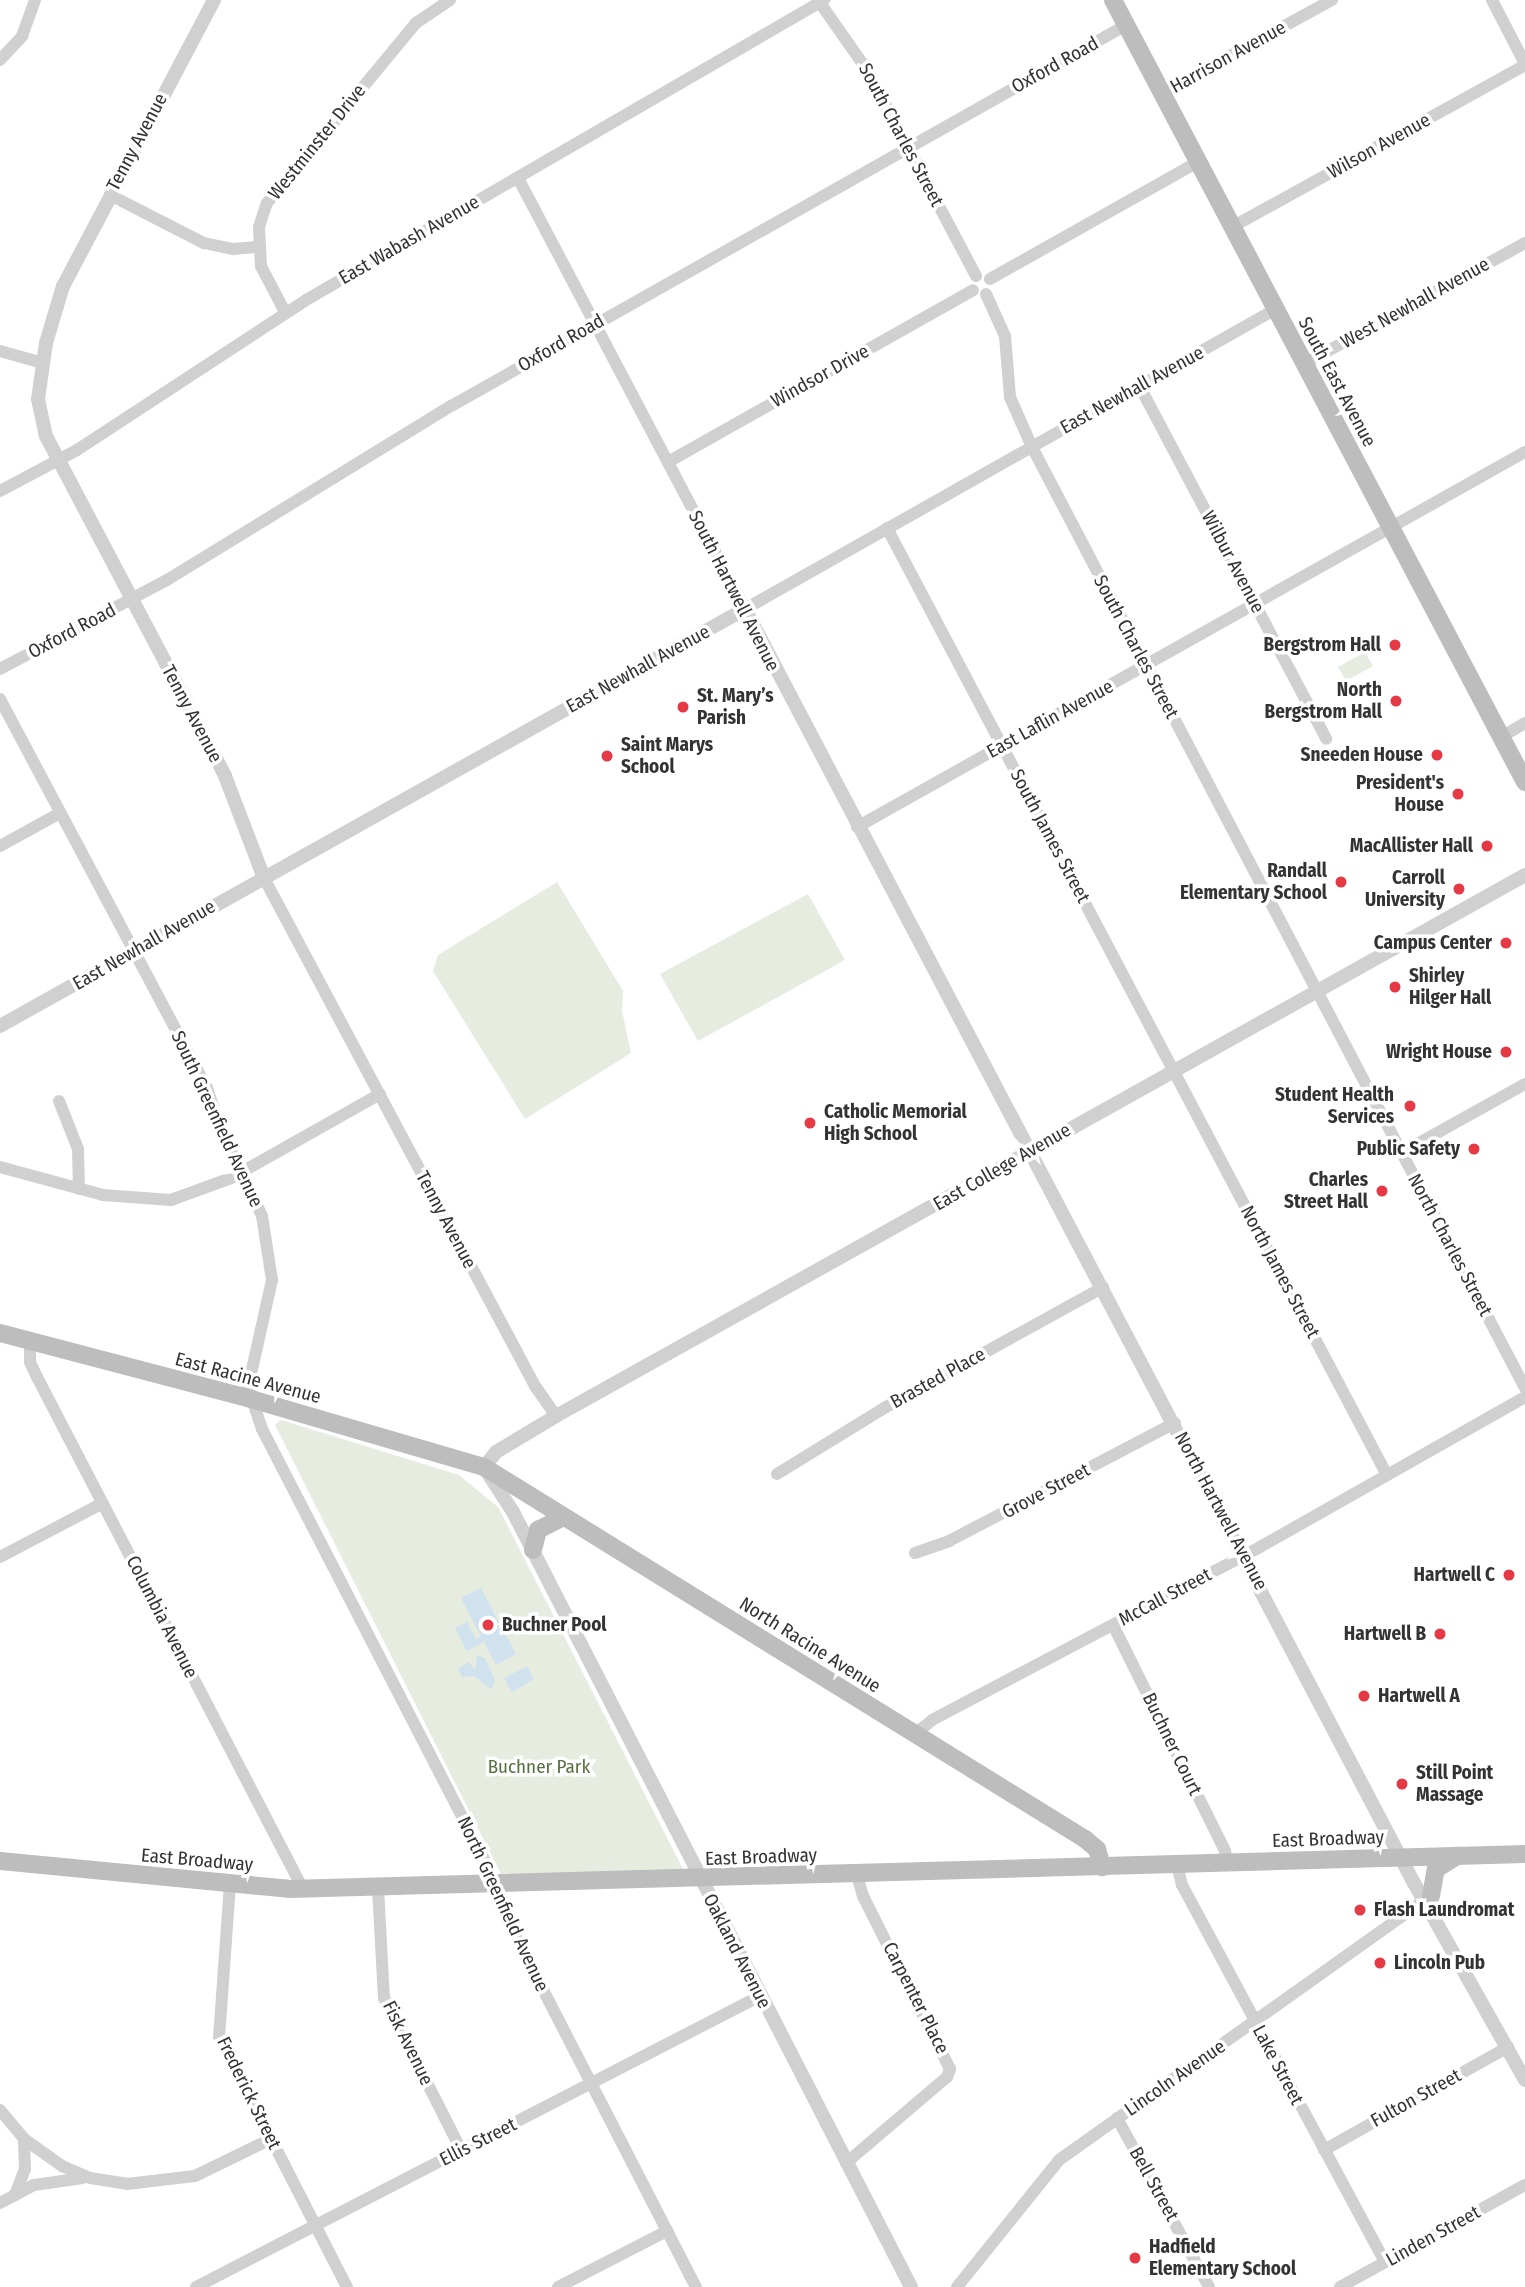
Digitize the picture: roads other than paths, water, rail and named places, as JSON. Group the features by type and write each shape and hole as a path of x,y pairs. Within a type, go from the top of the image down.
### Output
{"main road":[{"name":"South East Avenue","path":"1113,0 1525,782"},
{"name":"East Racine Avenue","path":"0,1333 252,1399 484,1467"},
{"name":"North Racine Avenue","path":"484,1467 1085,1839 1097,1849 1102,1867"},
{"path":"533,1550 538,1530 564,1517"},
{"name":"East Broadway","path":"0,1861 303,1889 1177,1865 1408,1864 1458,1856 1525,1854"},
{"path":"1428,1899 1436,1868 1458,1856"}],"street":[{"path":"0,60 22,36 35,0"},
{"name":"Tenny Avenue","path":"214,0 63,286 43,363 41,419 58,461 225,776 264,878 529,1374 556,1416"},
{"name":"Westminster Drive","path":"285,312 267,283 258,247 263,214 276,187 416,23 450,0"},
{"name":"Harrison Avenue","path":"1162,93 1332,0"},
{"path":"1492,0 1525,65"},
{"name":"South Charles Street","path":"821,1 850,42 976,276"},
{"name":"East Wabash Avenue","path":"0,491 58,461 285,312 821,1"},
{"name":"Oxford Road","path":"0,669 131,599 595,324 1126,25"},
{"name":"Wilson Avenue","path":"1232,227 1525,65"},
{"path":"990,279 986,294 973,290 976,276 990,279 1198,162"},
{"name":"South Hartwell Avenue","path":"518,178 745,609 856,827 1029,1152"},
{"path":"110,195 204,243 233,249 258,247"},
{"name":"West Newhall Avenue","path":"1304,364 1525,243"},
{"name":"Windsor Drive","path":"668,462 973,290"},
{"name":"South Charles Street","path":"986,294 1005,336 1010,397 1032,447 1316,991"},
{"name":"East Newhall Avenue","path":"0,1026 1276,309"},
{"path":"0,351 43,363"},
{"name":"Wilbur Avenue","path":"1140,387 1326,739"},
{"name":"East Laflin Avenue","path":"856,827 1525,452"},
{"name":"South James Street","path":"887,528 1172,1070"},
{"name":"South Greenfield Avenue","path":"0,699 207,1088 262,1216 272,1265 271,1293 248,1387 262,1429 329,1559"},
{"path":"1501,737 1525,723"},
{"path":"0,846 60,813"},
{"name":"East College Avenue","path":"484,1467 496,1451 556,1416 1525,875"},
{"name":"North Charles Street","path":"1316,991 1525,1388"},
{"name":"North James Street","path":"1172,1070 1387,1475"},
{"path":"1401,1153 1525,1084"},
{"path":"0,1167 129,1200 171,1200 212,1188 380,1094"},
{"path":"59,1101 78,1149 79,1189"},
{"name":"North Hartwell Avenue","path":"1029,1152 1525,2080"},
{"name":"Brasted Place","path":"777,1474 886,1407 1103,1287"},
{"name":"Columbia Avenue","path":"30,1341 30,1362 303,1889"},
{"name":"McCall Street","path":"915,1734 932,1720 1245,1555 1525,1398"},
{"name":"Grove Street","path":"915,1553 949,1541 1175,1423"},
{"name":"Oakland Avenue","path":"484,1467 533,1550 911,2287"},
{"path":"0,1557 103,1503"},
{"name":"North Greenfield Avenue","path":"329,1559 485,1861 493,1885 591,2084 696,2287"},
{"name":"Buchner Court","path":"1113,1625 1225,1851 1227,1864"},
{"name":"Lake Street","path":"1177,1865 1182,1885 1385,2262"},
{"name":"Carpenter Place","path":"846,2162 947,2077 950,2069 863,1896 857,1875"},
{"name":"Frederick Street","path":"230,1884 218,2031 347,2287"},
{"name":"Fisk Avenue","path":"378,1888 384,1998 461,2150"},
{"name":"Lincoln Avenue","path":"957,2287 1050,2168 1428,1899"},
{"name":"Ellis Street","path":"196,2287 760,1996"},
{"name":"Fulton Street","path":"1324,2150 1507,2047"},
{"path":"0,2110 24,2139 62,2166 90,2178"},
{"name":"Bell Street","path":"1117,2118 1209,2287"},
{"path":"15,2195 25,2169 24,2139"},
{"path":"0,2203 55,2179 90,2178 136,2185 178,2180 212,2170 271,2140"},
{"name":"Linden Street","path":"1340,2287 1525,2185"},
{"path":"558,2287 667,2231"}],"water":[{"name":"Buchner Pool","path":"481,1588 516,1654 496,1665 484,1642 467,1651 455,1628 467,1622 476,1639 481,1636 461,1598"},
{"path":"477,1655 485,1658 495,1681 491,1689 474,1676 462,1677 458,1669 469,1662 475,1670"},
{"path":"527,1666 534,1679 512,1692 504,1678"}],"place":[{"name":"Bergstrom Hall","path":"1395,645"},
{"name":"North Bergstrom Hall","path":"1396,701"},
{"name":"St. Mary’s Parish","path":"683,707"},
{"name":"Sneeden House","path":"1437,755"},
{"name":"Saint Marys School","path":"607,756"},
{"name":"President's House","path":"1458,794"},
{"name":"MacAllister Hall","path":"1487,846"},
{"name":"Randall Elementary School","path":"1341,882"},
{"name":"Carroll University","path":"1459,889"},
{"name":"Campus Center","path":"1506,943"},
{"name":"Shirley Hilger Hall","path":"1395,987"},
{"name":"Wright House","path":"1506,1052"},
{"name":"Student Health Services","path":"1410,1106"},
{"name":"Catholic Memorial High School","path":"810,1123"},
{"name":"Public Safety","path":"1474,1149"},
{"name":"Charles Street Hall","path":"1382,1191"},
{"name":"Hartwell C","path":"1509,1575"},
{"name":"Buchner Pool","path":"488,1625"},
{"name":"Hartwell B","path":"1440,1634"},
{"name":"Hartwell A","path":"1364,1696"},
{"name":"Still Point Massage","path":"1402,1784"},
{"name":"Flash Laundromat","path":"1360,1910"},
{"name":"Lincoln Pub","path":"1380,1963"},
{"name":"Hadfield Elementary School","path":"1135,2258"}],"park label":[{"name":"Buchner Park","path":"539,1767"}]}
